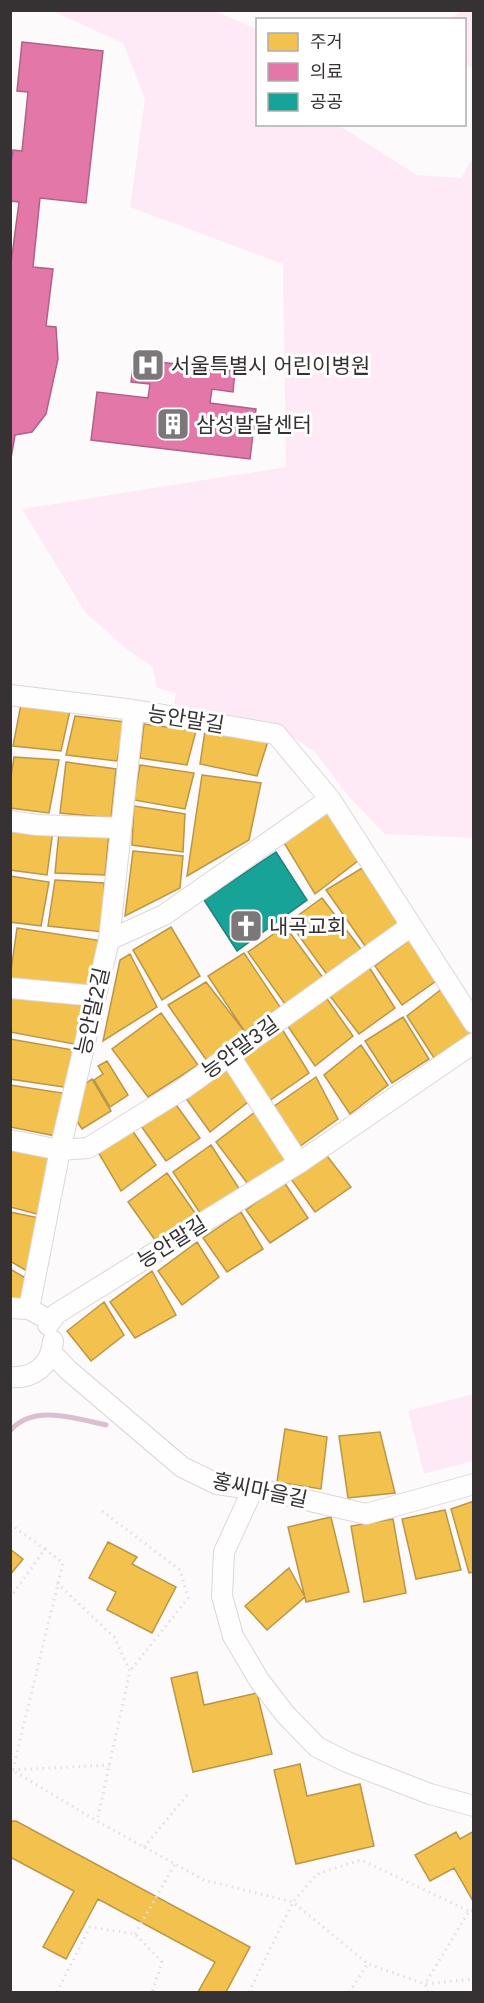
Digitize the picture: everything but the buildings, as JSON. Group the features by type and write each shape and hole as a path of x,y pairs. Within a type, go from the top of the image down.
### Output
{"street":[{"name":"능안말길","path":"10,695 134,710 276,734 330,799 474,1023"},
{"name":"능안말2길","path":"20,1308 109,940 134,710"},
{"path":"109,940 164,915 330,799"},
{"path":"10,821 37,825 121,828"},
{"name":"능안말3길","path":"10,1140 60,1150 88,1148 183,1089 411,926"},
{"path":"10,988 96,996"},
{"name":"능안말길","path":"48,1325 56,1314 299,1163 474,1043"},
{"path":"229,1055 299,1163"},
{"path":"10,1377 30,1375 47,1362 53,1342 48,1325 37,1313 20,1308"},
{"name":"홍씨마을길","path":"51,1352 68,1370 182,1467 217,1484 272,1492 366,1514 474,1484"},
{"path":"253,1489 224,1552 222,1596 233,1636 259,1680 285,1714 317,1747 346,1762 430,1794 474,1806"}],"path":[{"path":"97,1821 130,1671 188,1598 180,1570 102,1511"},
{"path":"10,1524 63,1563 11,1770"},
{"path":"10,1598 45,1549"},
{"path":"57,1583 114,1637 130,1671"},
{"path":"11,1770 110,1765"},
{"path":"11,1770 204,1880 293,1902 368,1964 424,1984 474,1979"},
{"path":"144,1847 188,1794"},
{"path":"249,1992 293,1902 317,1874 361,1860 471,1911 424,1984"},
{"path":"135,1934 175,1864"},
{"path":"57,1992 90,1928 135,1934 162,1962 152,1992"},
{"path":"349,1992 368,1964"},
{"path":"424,1984 428,1992"}],"shaded area":[{"path":"462,10 473,11 473,68 466,64 466,18 451,18"},
{"path":"52,11 214,11 256,29 256,126 340,126 417,175 461,178 473,157 473,838 385,834 350,798 315,752 273,724 174,704 176,693 157,688 152,666 128,650 85,612 22,509 286,467 283,264 130,207 145,99 123,43"},
{"path":"473,1394 473,1461 424,1474 408,1411"}],"waterway":[{"path":"10,1431 20,1422 43,1415 69,1417 106,1425"}],"place":[{"name":"서울특별시 어린이병원","path":"148,365"},
{"name":"삼성발달센터","path":"173,424"},
{"name":"내곡교회","path":"246,926"}]}
